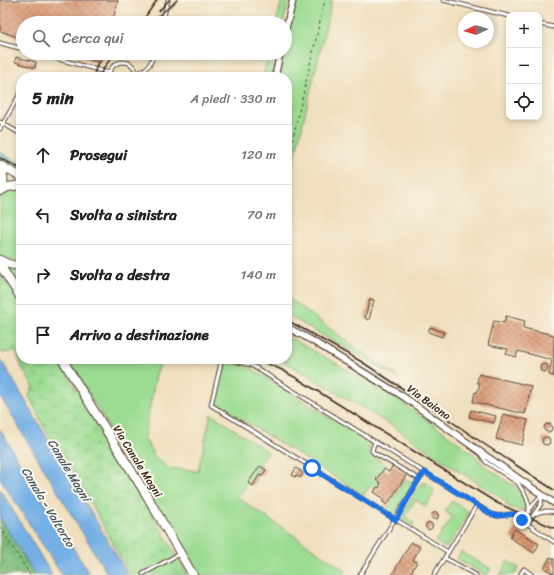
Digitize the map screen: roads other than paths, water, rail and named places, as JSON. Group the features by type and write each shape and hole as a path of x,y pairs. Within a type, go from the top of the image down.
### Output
{"main road":[{"path":"0,165 16,174"},
{"path":"0,169 3,176 0,190"},
{"path":"0,190 8,186 16,185"},
{"path":"0,260 16,266"},
{"path":"0,265 16,290"},
{"name":"Via Canale Magni","path":"65,364 147,496 193,575"}],"street":[{"path":"288,16 292,0"},
{"path":"276,72 279,60"},
{"name":"Via Baiona","path":"292,330 404,397 554,503"}],"lane":[{"path":"164,16 168,0"},
{"path":"443,0 506,15"},
{"path":"542,25 554,28"},
{"path":"0,43 16,47"},
{"path":"62,60 105,72"},
{"path":"142,72 146,69 152,60"},
{"path":"110,72 113,66 121,62 133,66 136,72"},
{"path":"0,129 1,123 16,100"},
{"path":"1,123 16,131"},
{"path":"221,364 211,405 448,552"},
{"path":"247,364 261,371 491,514 498,516 513,514 554,542"},
{"path":"375,442 372,451 374,453 419,479"},
{"path":"479,451 486,462 518,483 526,496 529,505 528,512"},
{"path":"360,575 396,520 419,479 425,472"},
{"path":"522,520 542,495"},
{"path":"527,524 541,504 542,495"},
{"path":"434,575 477,505"},
{"path":"534,514 539,512 554,512"},
{"path":"144,574 180,553"},
{"path":"445,558 476,575"},
{"path":"520,575 524,569 532,575"}],"water":[{"path":"0,358 128,575 108,575 0,396"},
{"path":"0,429 90,575 62,575 0,478"},
{"path":"0,489 52,575 35,575 0,518"}],"waterway":[{"path":"0,154 16,163"}],"railway":[{"path":"146,16 157,0"},
{"path":"159,11 169,0"},
{"path":"158,16 177,0"},
{"path":"101,72 110,60"},
{"path":"95,72 98,62"},
{"path":"0,158 16,166"},
{"path":"292,323 362,362 554,490"},
{"path":"268,364 298,379 497,503 554,528"}],"water label":[{"name":"Canale Magni","path":"69,470"},
{"name":"Canala - Valtorto","path":"48,507"}]}
